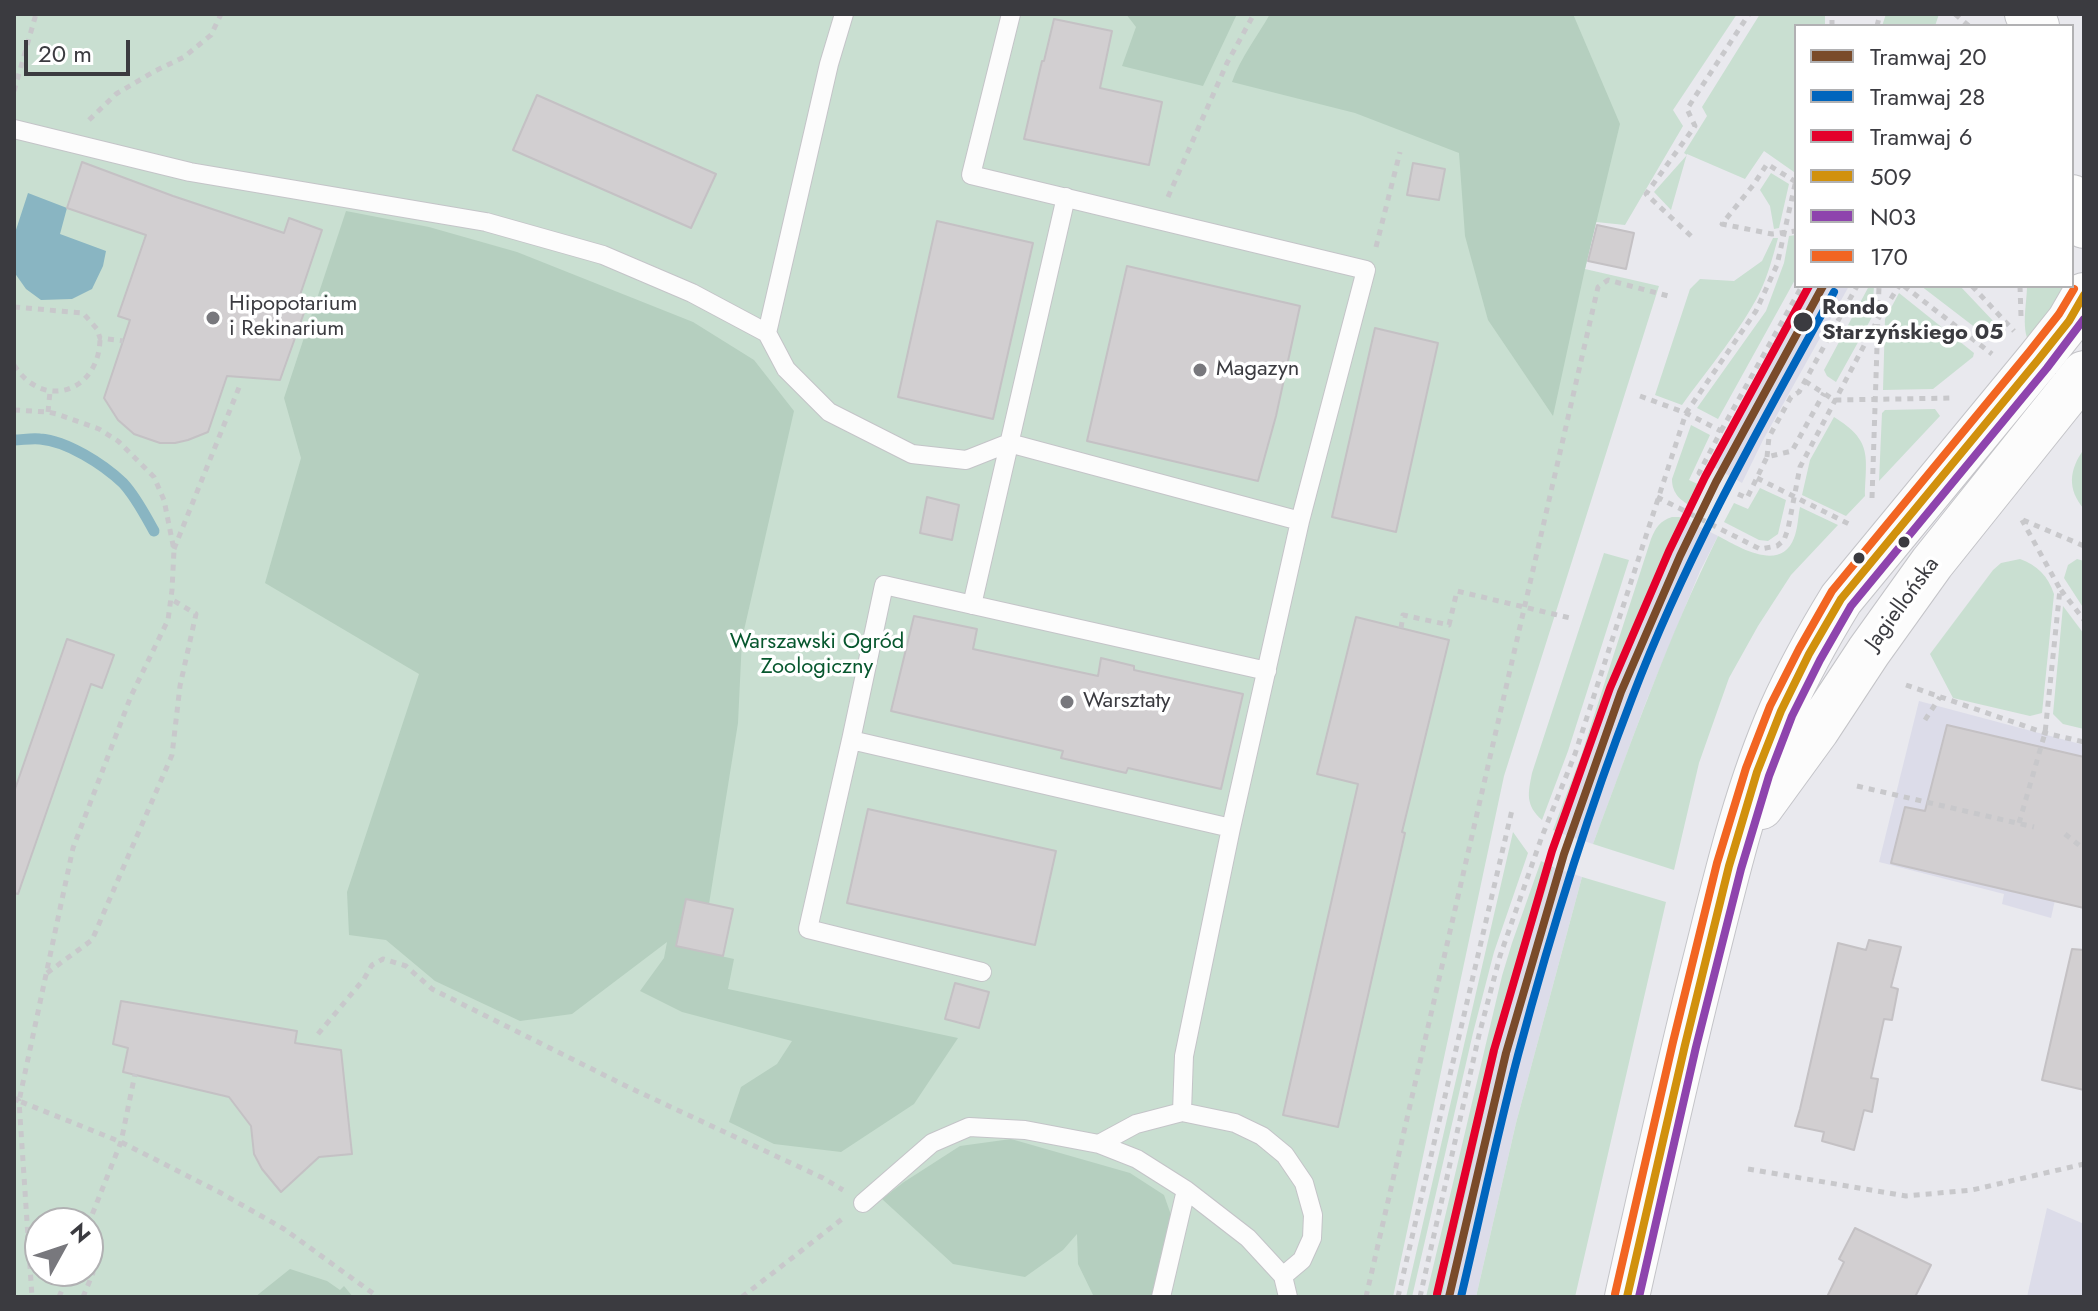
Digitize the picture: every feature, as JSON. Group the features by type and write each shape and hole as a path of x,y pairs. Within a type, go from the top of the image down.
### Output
{"street":[{"path":"2074,172 2084,190"},
{"path":"2074,202 2084,226"},
{"name":"Jagiellońska","path":"1627,1297 1696,996 1754,783 1781,711 1816,639 1841,599 2069,321 2084,295"},
{"name":"Jagiellońska","path":"1736,846 1932,563 2084,373"}],"lane":[{"path":"767,333 829,64 844,14"},
{"path":"1011,14 971,175 1366,270 1300,521 1231,828 1184,1056 1182,1112"},
{"path":"14,129 190,172 486,222 603,255 692,293 767,333 786,369 829,412 912,454 966,460 1009,443 1300,521"},
{"path":"972,605 1066,197"},
{"path":"982,972 808,929 884,585 1267,671"},
{"path":"851,740 1231,828"},
{"path":"1099,1144 1136,1124 1182,1112 1235,1123 1262,1136 1285,1155 1304,1183 1313,1215 1312,1238 1302,1260 1283,1276"},
{"path":"863,1203 932,1143 969,1127 1025,1130 1099,1144 1137,1159 1186,1190 1248,1238 1283,1276 1288,1297"},
{"path":"1161,1297 1186,1190"}],"path":[{"path":"14,91 36,14"},
{"path":"71,143 116,94 184,57 211,35 221,14"},
{"path":"1158,220 1227,63 1254,14"},
{"path":"1691,236 1646,194 1695,126 1687,109 1749,14"},
{"path":"1366,270 1376,246 1400,152"},
{"path":"1794,180 1767,164 1722,224 1772,234 1794,231"},
{"path":"1420,1297 1479,1035 1500,956 1575,754 1686,413 1756,311 1777,265 1794,190"},
{"path":"1366,1297 1598,287 1608,280 1672,297"},
{"path":"1707,478 1699,473 1801,288"},
{"path":"1738,494 1747,498 1767,457 1769,437 1791,397 1799,392 1856,288"},
{"path":"1872,503 1879,288"},
{"path":"1657,497 1760,549 1777,546 1784,540 1800,467 1878,319 1900,288"},
{"path":"1904,288 1978,342 2001,363"},
{"path":"1974,288 2019,336 2020,288"},
{"path":"14,307 83,313 97,329 100,338 100,354 90,375 72,388 50,392 35,387 22,378 14,365"},
{"path":"100,338 123,341"},
{"path":"1805,381 1834,400 1968,398"},
{"path":"174,550 240,385"},
{"path":"48,412 50,392"},
{"path":"1767,457 1792,451 1824,393"},
{"path":"1640,396 1686,413 1721,431"},
{"path":"14,410 48,412 99,429 118,441 154,477 164,500 174,550 168,620 131,696 73,848 17,1099 32,1297"},
{"path":"1757,478 1852,525"},
{"path":"2084,546 2022,520 2060,589 2084,620"},
{"path":"2019,823 2045,733 2060,589"},
{"path":"1401,628 1403,615 1449,625 1457,591 1570,618"},
{"path":"46,973 92,940 172,755 180,686 196,614 171,599"},
{"path":"1906,685 2045,733 2084,742"},
{"path":"1925,720 1940,697"},
{"path":"1857,786 2034,827"},
{"path":"1398,1297 1512,810"},
{"path":"2065,834 2084,849"},
{"path":"318,1034 372,965 383,959 406,966 432,989 626,1086 823,1178 863,1203 742,1297"},
{"path":"95,1207 121,1142 135,1074"},
{"path":"17,1099 121,1142 221,1193 284,1229 378,1297"},
{"path":"1748,1169 1906,1196 1972,1190 2084,1164"}],"shaded area":[{"path":"1812,288 1848,288 1742,483 1714,467"},
{"path":"1687,520 1718,536 1700,571 1646,702 1593,844 1560,833 1612,693"},
{"path":"1919,701 2084,745 2084,875 2062,869 2051,918 2002,904 2004,894 1879,862"},
{"path":"1553,867 1582,877 1516,1123 1476,1297 1442,1297 1499,1048"},
{"path":"2047,1208 2084,1224 2084,1297 2027,1297"}],"green space":[{"name":"Warszawski Ogród Zoologiczny","path":"14,14 1737,14 1673,110 1683,126 1625,225 1596,222 1585,269 1659,286 1504,776 1393,1297 14,1297"},
{"path":"1126,14 1237,14 1203,86 1122,66 1136,27"},
{"path":"1270,14 1573,14 1620,124 1553,416 1488,320 1465,236 1459,153 1355,113 1232,82"},
{"path":"1760,14 1825,16 1825,24 1794,24 1794,172 1764,151 1745,179 1684,153 1707,116 1702,107"},
{"path":"1886,14 1939,14 1936,24 1883,24"},
{"path":"1687,155 1671,210 1654,192"},
{"path":"1771,173 1789,184 1779,228 1774,229 1770,206 1760,190"},
{"path":"346,211 429,227 517,252 693,322 754,360 794,411 742,639 738,723 709,904 676,946 734,959 728,989 958,1038 914,1104 841,1152 774,1144 729,1122 741,1087 777,1064 792,1041 682,1012 640,991 664,958 667,942 572,1014 520,1021 435,981 386,940 349,935 347,892 419,674 265,583 301,458 284,398"},
{"path":"1794,235 1794,282 1718,419 1697,408 1766,311 1784,263 1789,236"},
{"path":"1773,238 1778,238 1763,286 1734,335 1682,405 1655,395 1690,289 1700,279 1734,281 1762,261"},
{"path":"1868,288 1874,288 1872,317 1836,382 1824,370"},
{"path":"1924,288 1962,288 1996,324 1991,334 1985,335"},
{"path":"2027,288 2068,288 2029,342 2025,322"},
{"path":"1899,293 1974,353 1933,389 1883,390 1885,319"},
{"path":"1935,409 1940,416 1879,481 1882,413 1885,410"},
{"path":"1834,417 1861,442 1866,460 1865,496 1846,516 1802,495 1810,460"},
{"path":"1691,425 1710,435 1689,480 1704,487 1693,507 1678,496 1672,479"},
{"path":"2084,449 2084,509 2075,494 2072,479 2075,464"},
{"path":"1760,488 1786,500 1778,534 1768,541 1759,540 1724,522 1734,503 1748,509"},
{"path":"1800,507 1838,525 1791,575 1729,678 1699,763 1674,870 1593,844 1667,650 1718,536 1748,551 1770,556 1780,554 1794,538"},
{"path":"1672,517 1687,520 1612,693 1560,833 1553,830 1581,756 1651,539 1659,525"},
{"path":"1604,553 1629,560 1568,751 1542,820 1529,798 1532,773"},
{"path":"2020,559 2041,572 2054,594 2042,713 2030,716 1953,698 1930,654 1993,570 2001,563"},
{"path":"2077,559 2084,561 2084,609 2064,578 2068,565"},
{"path":"2063,606 2084,634 2084,729 2063,724 2053,714"},
{"path":"1513,832 1528,853 1494,952 1412,1297 1406,1297"},
{"path":"1541,861 1553,867 1499,1048 1442,1297 1426,1297 1502,976"},
{"path":"1582,877 1666,902 1575,1297 1476,1297 1516,1123"},
{"path":"1011,1139 1130,1173 1164,1195 1171,1215 1152,1297 1094,1297 1078,1264 1077,1234 1063,1250 1025,1277 953,1264 882,1199 960,1146"},
{"path":"290,1269 327,1281 340,1290 344,1286 353,1297 255,1297"}],"water":[{"path":"28,193 67,208 60,234 106,251 92,289 72,299 41,300 26,289 14,272 14,236"}],"building":[{"path":"1054,19 1112,31 1100,88 1162,102 1149,165 1024,139"},
{"path":"537,95 716,174 691,228 513,150"},
{"name":"Hipopotarium i Rekinarium","path":"82,162 284,233 289,218 322,230 296,307 305,310 280,380 227,376 208,432 175,443 160,443 134,434 118,420 104,398 130,320 118,316 146,235 67,208"},
{"path":"1413,163 1445,169 1439,200 1407,195"},
{"path":"937,221 1033,243 993,419 898,397"},
{"path":"1597,225 1634,233 1626,269 1588,261"},
{"name":"Magazyn","path":"1127,266 1300,306 1258,481 1087,441"},
{"path":"1375,328 1438,343 1396,532 1332,517"},
{"path":"927,497 959,505 952,540 920,533"},
{"name":"Warsztaty","path":"914,616 977,629 973,649 1098,676 1101,658 1134,666 1134,670 1243,694 1221,789 1128,768 1126,773 1061,758 1063,751 891,711"},
{"path":"1356,617 1449,640 1402,832 1405,833 1338,1127 1283,1115 1358,784 1317,774"},
{"path":"67,639 114,655 102,688 91,684 18,894 14,893 14,792"},
{"path":"1947,725 2084,757 2084,908 1891,863 1905,807 1925,811"},
{"path":"868,809 1056,851 1035,945 847,903"},
{"path":"686,899 733,909 723,956 676,946"},
{"path":"1869,940 1901,947 1891,987 1898,989 1892,1020 1884,1019 1871,1078 1878,1079 1872,1112 1864,1110 1854,1150 1822,1141 1824,1132 1795,1126 1838,943 1866,950"},
{"path":"2072,949 2084,950 2084,1090 2042,1080"},
{"path":"955,983 989,992 979,1028 945,1019"},
{"path":"121,1001 297,1031 295,1043 341,1050 352,1154 319,1157 281,1192 262,1169 254,1154 251,1126 229,1097 123,1072 128,1048 113,1044"},
{"path":"1855,1228 1931,1265 1915,1297 1827,1297 1844,1262 1839,1259"}],"waterway":[{"path":"14,440 37,439 62,444 95,461 128,488 154,531"}],"tram line":[{"name":"6","path":"1437,1294 1494,1050 1552,851 1610,688 1669,551 1705,477 1808,288"},
{"name":"20","path":"1449,1297 1506,1053 1564,854 1621,692 1716,482 1822,288"},
{"name":"28","path":"1461,1297 1530,1010 1570,875 1615,742 1653,645 1700,542 1834,292"}],"transit line":[{"name":"170","path":"1615,1294 1717,863 1746,768 1770,706 1832,591 2029,352 2074,289"},
{"name":"509","path":"1627,1297 1729,866 1757,772 1781,711 1841,599 2038,360 2069,321 2084,295"},
{"name":"N03","path":"1639,1297 1696,1047 1741,869 1769,776 1792,716 1851,606 2084,319"}],"place":[{"name":"Hipopotarium i Rekinarium","path":"213,318"},
{"name":"Rondo Starzyńskiego 05","path":"1803,322"},
{"name":"Magazyn","path":"1200,370"},
{"name":"Warsztaty","path":"1067,702"}]}
